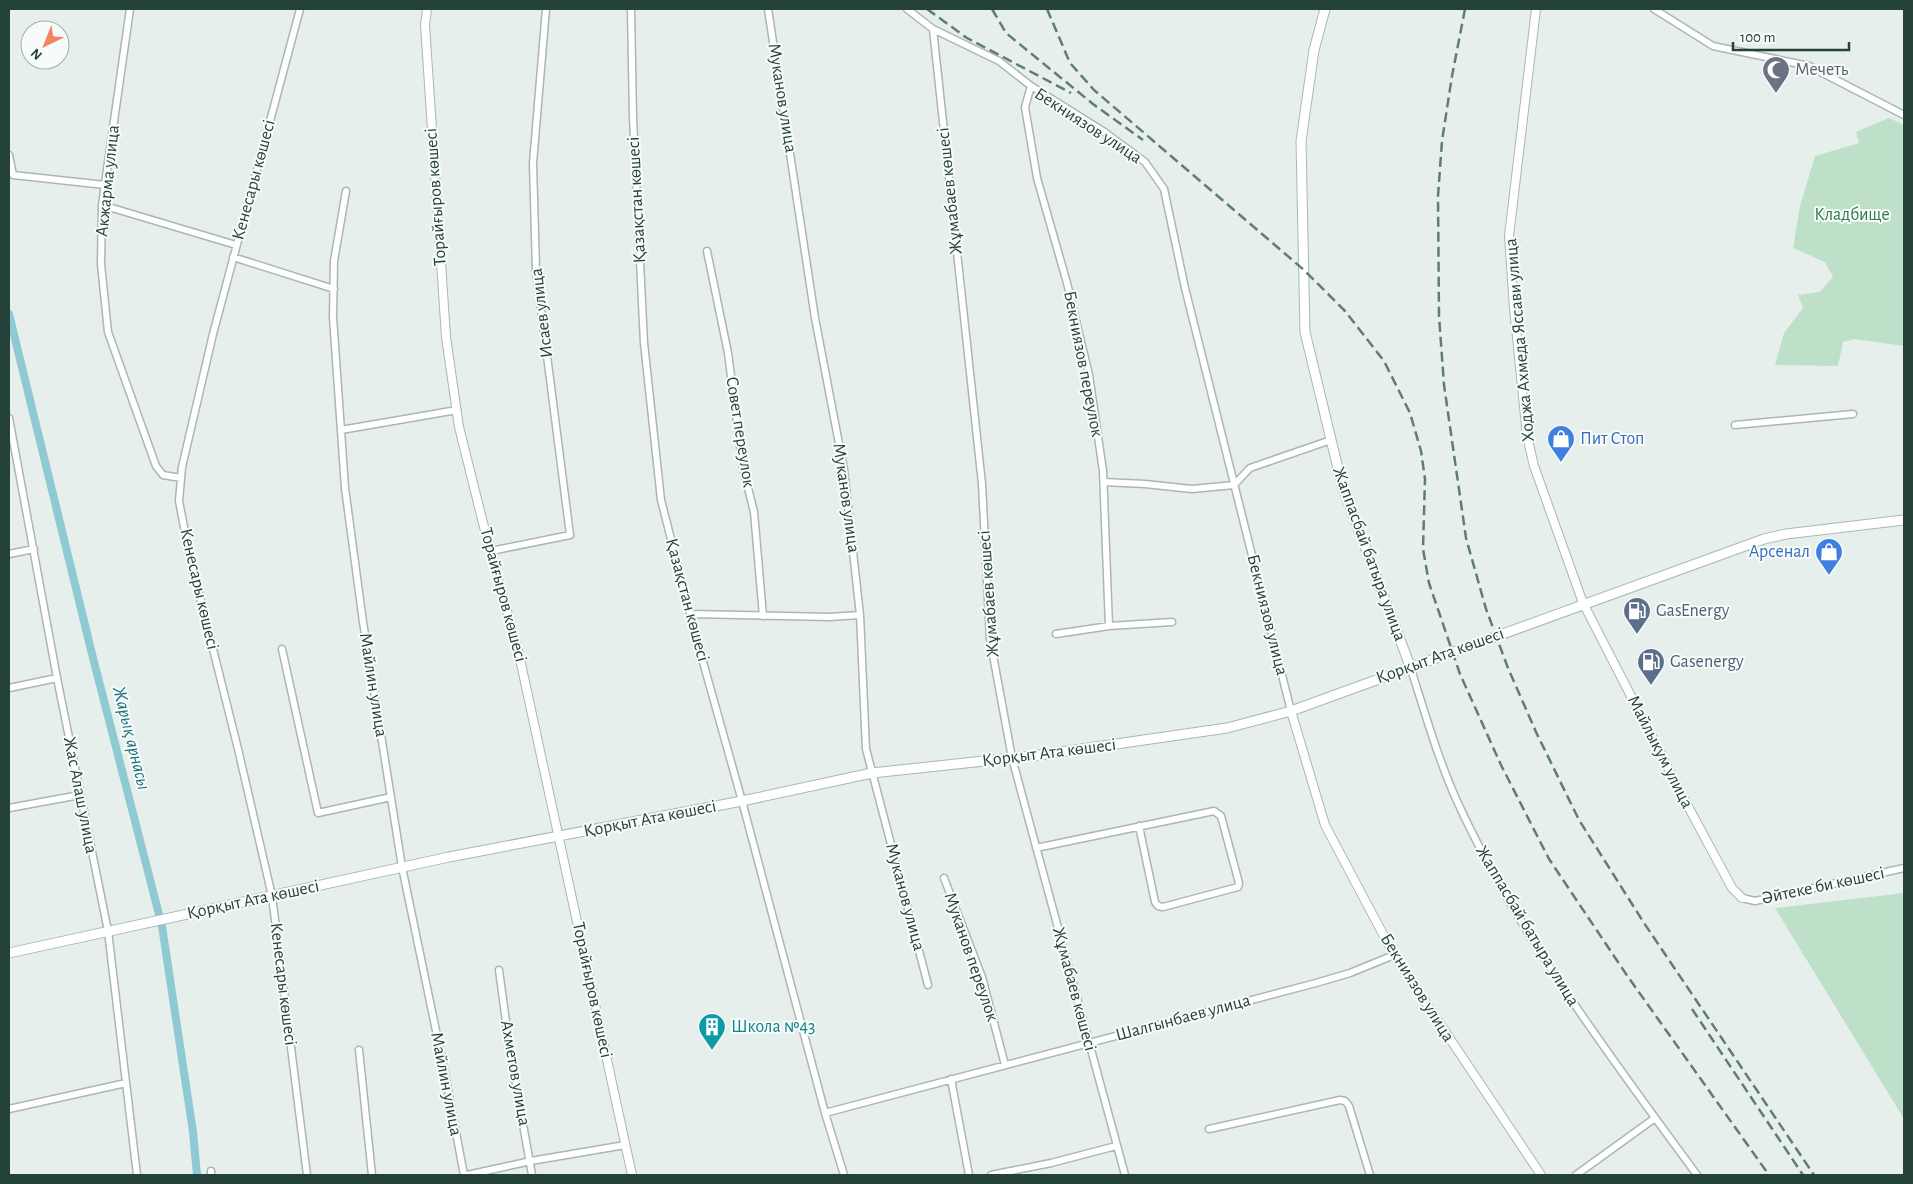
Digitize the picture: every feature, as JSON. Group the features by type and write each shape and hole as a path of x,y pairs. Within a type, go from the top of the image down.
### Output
{"main road":[{"name":"Жаппасбай батыра улица","path":"1325,9 1314,50 1301,141 1305,332 1342,485 1410,666"},
{"name":"Қорқыт Ата көшесі","path":"108,931 402,867 742,802 872,773 1012,758 1228,728 1291,711 1410,666 1764,539 1786,534 1904,520"},
{"path":"9,953 108,931"}],"street":[{"name":"Акжарма улица","path":"130,9 102,205 101,264 108,332 156,466 163,475 181,478"},
{"name":"Кенесары көшесі","path":"300,9 210,343 181,478 179,501 189,553 238,749 272,896 307,1175"},
{"name":"Торайғыров көшесі","path":"427,9 425,25 446,337 460,428 520,659 632,1175"},
{"name":"Исаев улица","path":"491,551 570,535 536,270 533,163 546,9"},
{"name":"Қазақстан көшесі","path":"630,9 633,118 644,343 661,500 825,1113 844,1175"},
{"name":"Муканов улица","path":"768,9 815,318 844,470 860,615 866,749 928,985"},
{"path":"907,9 933,29 999,61 1031,86"},
{"name":"Ходжа Ахмеда Яссави улица","path":"1536,9 1510,236 1514,308 1529,443 1534,466 1583,604"},
{"path":"1654,9 1713,46 1809,66 1904,115"},
{"name":"Жұмабаев көшесі","path":"933,29 982,484 990,639 1012,758 1125,1175"},
{"name":"Бекниязов улица","path":"1025,107 1031,86 1103,131 1145,162 1164,189 1184,288 1291,711 1325,825 1394,955 1541,1175"},
{"name":"Бекниязов переулок","path":"1025,107 1037,178 1067,283 1089,375 1104,482 1109,626"},
{"path":"9,154 13,176 105,185"},
{"name":"Майлин улица","path":"346,191 334,261 333,317 345,488 363,622 402,867 466,1175"},
{"path":"102,205 236,245"},
{"name":"Совет переулок","path":"707,251 728,353 743,468 754,512 763,616"},
{"path":"233,257 334,289"},
{"path":"341,430 457,410"},
{"path":"1735,425 1853,414"},
{"name":"Жас Алаш улица","path":"9,419 56,678 108,931 137,1175"},
{"path":"1104,482 1192,489 1234,485 1250,468 1331,440"},
{"path":"9,554 34,549"},
{"name":"Майлыкум улица","path":"1583,604 1682,798 1732,888 1742,898"},
{"path":"690,614 829,617 860,615"},
{"path":"1056,634 1109,626 1172,622"},
{"path":"282,649 318,813 391,797"},
{"name":"Жаппасбай батыра улица","path":"1410,666 1455,798 1482,852 1582,1018 1697,1175"},
{"path":"9,688 56,678"},
{"path":"9,808 80,795"},
{"path":"1036,848 1139,826 1214,811 1222,816 1239,883 1238,887 1163,907 1158,906 1155,902 1139,826"},
{"name":"Әйтеке би көшесі","path":"1742,898 1755,901 1904,868"},
{"name":"Муканов переулок","path":"944,878 982,977 1005,1065"},
{"name":"Шалгынбаев улица","path":"825,1113 1316,983 1394,955"},
{"name":"Ахметов улица","path":"499,970 510,1051 532,1175"},
{"path":"359,1050 372,1175"},
{"path":"951,1080 969,1175"},
{"path":"9,1109 126,1083"},
{"path":"1209,1129 1340,1100 1345,1101 1349,1106 1370,1175"},
{"path":"1576,1175 1654,1118"},
{"path":"466,1175 531,1161 625,1145"},
{"path":"991,1175 1051,1163 1116,1146"}],"green space":[{"name":"Кладбище","path":"1889,118 1904,125 1904,346 1854,339 1843,342 1838,366 1775,365 1784,333 1803,308 1798,295 1820,292 1833,277 1825,262 1793,248 1800,206 1815,156 1859,143 1856,132"},
{"path":"1904,893 1904,1119 1775,908"}],"waterway":[{"name":"Жарық арнасы","path":"9,314 93,658 162,926 193,1132 197,1175"}],"railway":[{"path":"927,9 967,38 1071,93"},
{"path":"992,9 1006,33 1093,104 1143,140"},
{"path":"1047,9 1070,63 1094,90 1304,270 1345,311 1384,361 1410,413 1421,451 1425,479 1423,549 1429,583 1460,674 1501,765 1549,859 1626,974 1769,1175"},
{"path":"1465,9 1442,141 1438,196 1439,316 1444,385 1466,538 1486,609 1508,668 1536,732 1579,820 1644,923 1814,1175"},
{"path":"1692,1009 1803,1175"}],"place":[{"name":"Мечеть","path":"1776,94"},
{"name":"Пит Стоп","path":"1561,463"},
{"name":"Арсенал","path":"1829,576"},
{"name":"GasEnergy","path":"1637,635"},
{"name":"Gasenergy","path":"1651,686"},
{"name":"Школа №43","path":"712,1051"}]}
